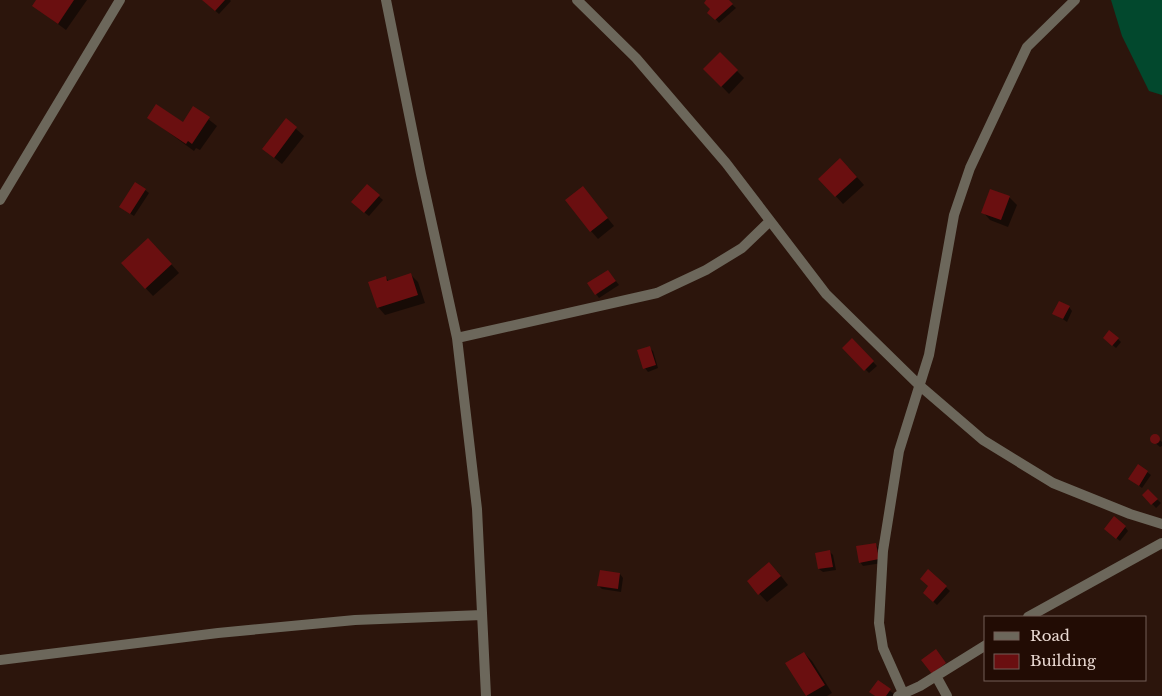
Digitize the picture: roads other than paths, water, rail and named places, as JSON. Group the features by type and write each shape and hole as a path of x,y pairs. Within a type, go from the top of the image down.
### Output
{"street":[{"path":"0,200 120,0"},
{"path":"386,0 421,174 457,338 476,509 486,696"},
{"path":"577,0 642,66 726,163 769,222 826,294 919,384 983,440 1019,464 1053,483 1086,498 1162,524"},
{"path":"984,646 936,676 901,694 883,648 879,622 884,551 890,502 899,451 934,333 939,289 954,215 970,168 1027,47 1075,0"},
{"path":"457,338 658,293 706,270 742,248 769,222"},
{"path":"1030,616 1162,543"},
{"path":"0,660 218,633 355,620 482,615"},
{"path":"936,676 947,696"}]}
